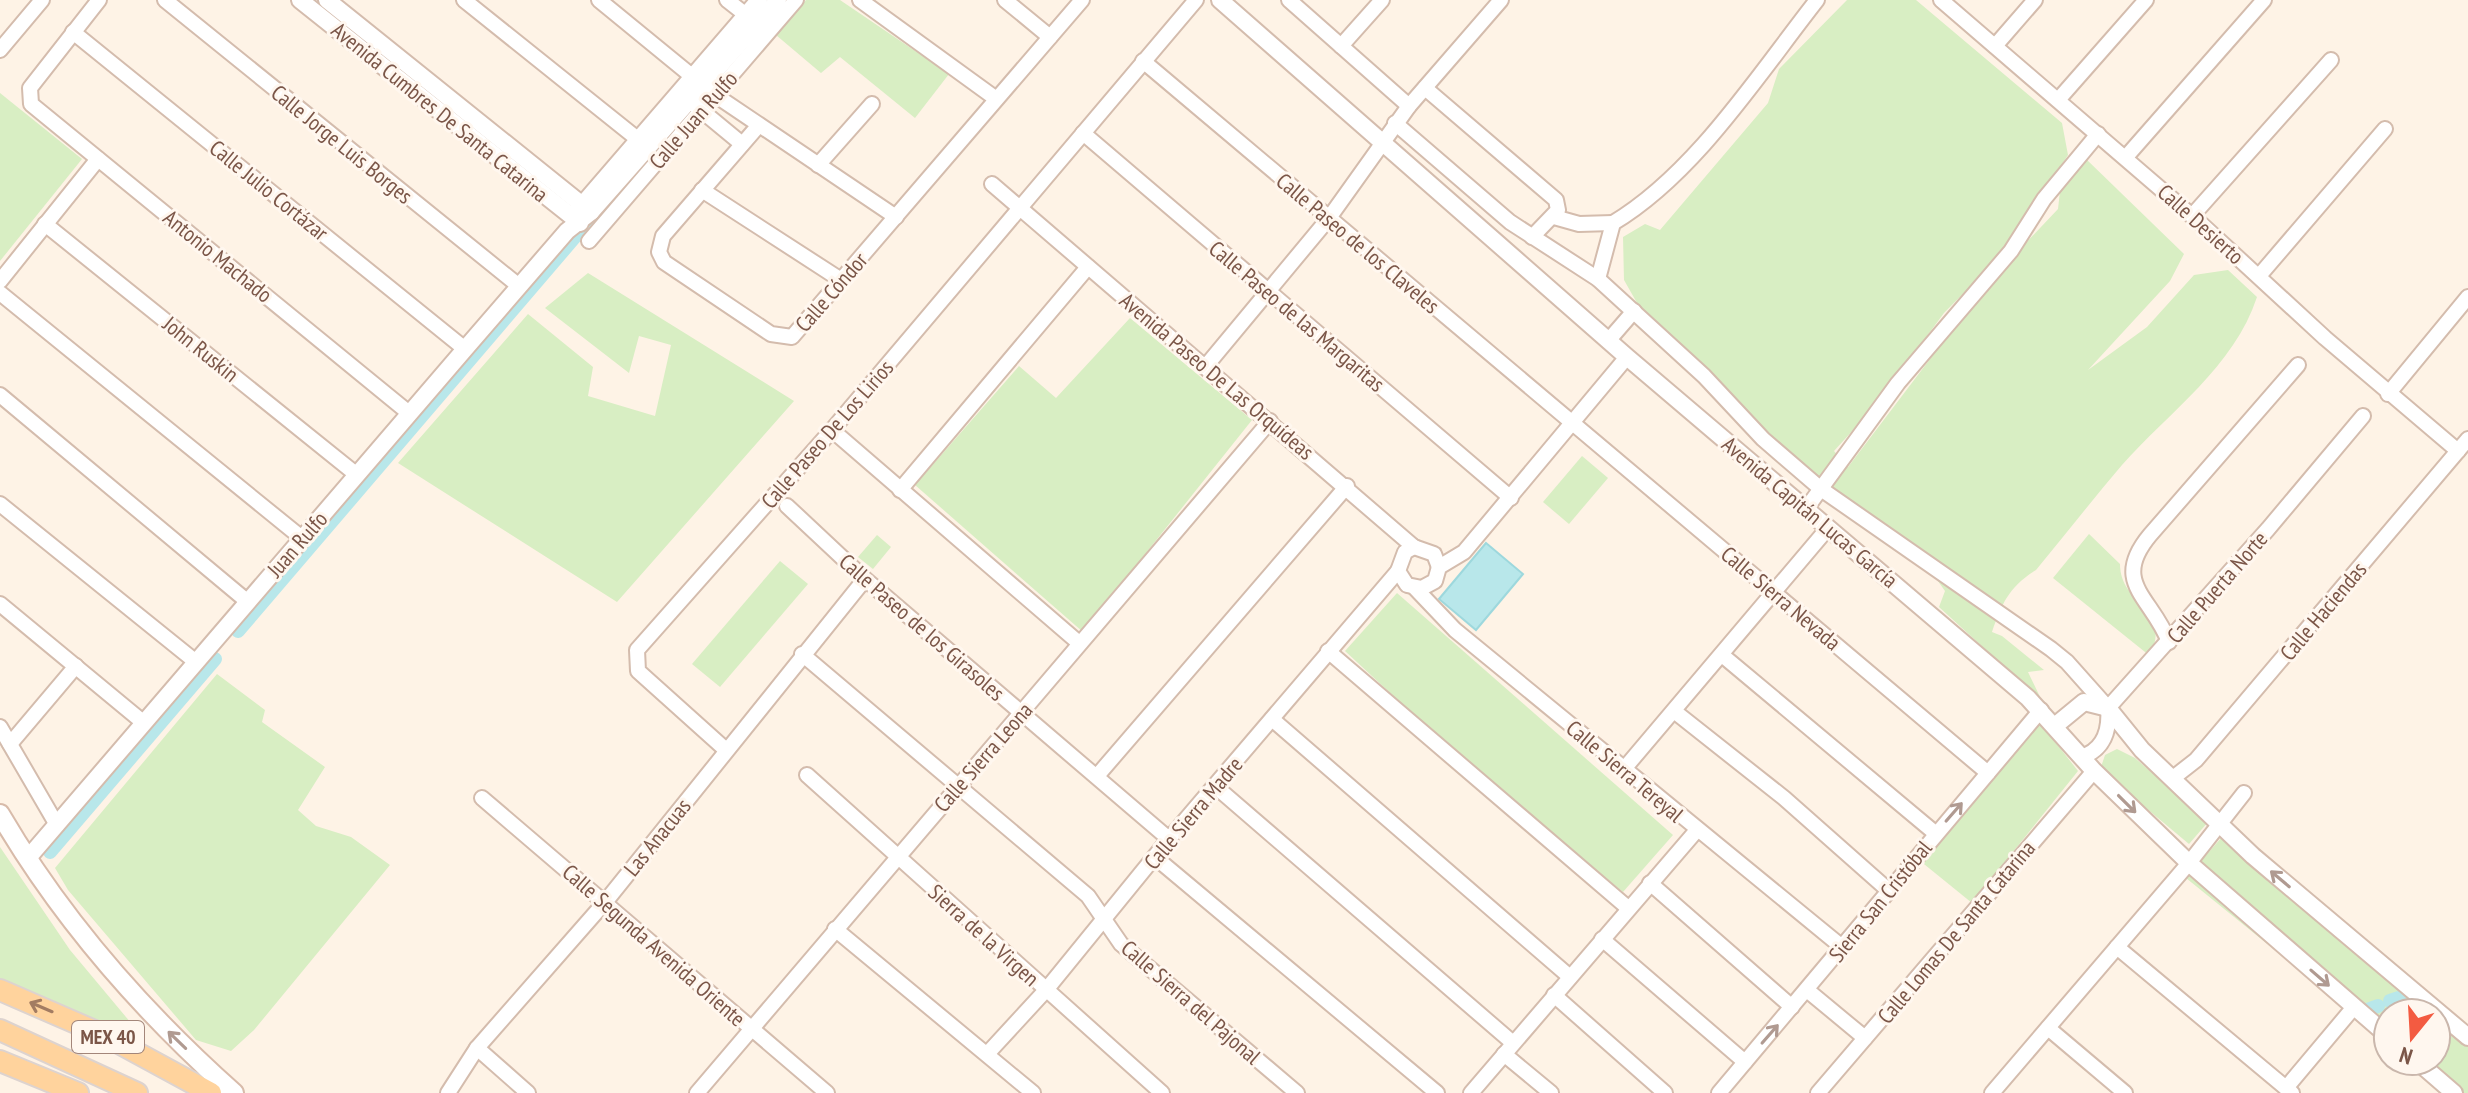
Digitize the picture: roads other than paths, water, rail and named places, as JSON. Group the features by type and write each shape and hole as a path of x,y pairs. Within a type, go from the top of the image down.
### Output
{"main road":[{"path":"0,814 74,922 149,1013 234,1093"},
{"name":"MEX 40","path":"0,990 106,1036 211,1093"},
{"name":"MEX 40","path":"0,1030 137,1093"},
{"path":"0,1061 93,1093"},
{"path":"24,1069 78,1093"}],"street":[{"path":"73,32 99,0"},
{"name":"Calle Jorge Luis Borges","path":"165,0 519,286"},
{"name":"Avenida Cumbres De Santa Catarina","path":"300,0 578,218"},
{"name":"Avenida Cumbres De Santa Catarina","path":"327,0 578,218"},
{"path":"464,0 644,144"},
{"path":"599,0 704,86 896,217"},
{"path":"727,0 751,20"},
{"name":"Calle Juan Rulfo","path":"589,241 751,20 759,0"},
{"name":"Calle Juan Rulfo","path":"751,20 778,0"},
{"name":"Calle Juan Rulfo","path":"578,218 644,144 796,0"},
{"path":"1005,0 1050,37"},
{"name":"Calle Cóndor","path":"759,125 663,236 659,247 660,257 771,334 792,337 1082,0"},
{"path":"1019,207 1196,0"},
{"name":"Avenida Capitán Lucas García","path":"1220,0 1608,341 2041,710 2094,771 2189,863 2372,1022"},
{"path":"1289,0 1409,106"},
{"path":"1341,46 1382,0"},
{"path":"1206,366 1329,218 1395,123 1501,0"},
{"path":"1554,217 1579,224 1613,223 1645,204 1728,112 1817,0"},
{"name":"Calle Desierto","path":"1941,0 2126,157 2388,394 2463,445"},
{"path":"1995,46 2035,0"},
{"path":"2058,100 2146,0"},
{"path":"2126,157 2264,0"},
{"path":"0,50 38,1"},
{"path":"863,1 995,98"},
{"name":"Antonio Machado","path":"73,32 30,88 28,99 409,413"},
{"name":"Calle Julio Cortázar","path":"73,32 465,349"},
{"path":"2192,216 2331,60"},
{"name":"Calle Paseo de los Claveles","path":"1143,61 1572,425"},
{"path":"1425,88 1549,192 1558,210 1532,237"},
{"path":"690,101 742,144"},
{"path":"818,165 872,104"},
{"path":"1395,123 1532,237 1598,279 1763,439 1821,489 2067,662 2142,750 2253,856 2468,1037"},
{"path":"2259,276 2385,129"},
{"name":"Calle Paseo de las Margaritas","path":"1083,133 1511,498"},
{"path":"1806,509 1898,383 2011,251 2044,199 2098,134"},
{"path":"0,281 98,159"},
{"name":"Avenida Paseo De Las Orquídeas","path":"992,184 1347,486 1414,547"},
{"path":"702,190 841,280"},
{"name":"Calle Paseo De Los Lirios","path":"726,750 638,671 635,659 642,644 832,430 1019,207"},
{"name":"Juan Rulfo","path":"28,858 578,218"},
{"path":"1598,279 1613,223"},
{"name":"John Ruskin","path":"45,224 357,475"},
{"path":"900,490 1088,267"},
{"path":"0,293 303,539"},
{"path":"2388,394 2468,297"},
{"path":"1608,341 1634,311"},
{"path":"1398,571 1401,579 1415,588 1429,586 1439,567 1464,552 1627,357"},
{"path":"2169,642 2160,620 2139,593 2131,569 2134,559 2150,535 2298,365"},
{"path":"0,395 248,602"},
{"name":"Calle Puerta Norte","path":"2081,757 2093,752 2104,738 2108,708 2169,642 2363,416"},
{"name":"Calle Sierra Leona","path":"697,1093 1270,421"},
{"name":"Calle Sierra Nevada","path":"1572,425 1678,510 1988,773"},
{"path":"832,430 1079,643"},
{"name":"Calle Haciendas","path":"2173,778 2196,760 2463,445"},
{"path":"1097,776 1347,486"},
{"path":"0,504 196,662"},
{"name":"Calle Paseo de los Girasoles","path":"787,506 865,579 1169,839"},
{"path":"1624,769 1828,528"},
{"path":"1414,547 1434,554 1439,567"},
{"name":"Calle Sierra Madre","path":"988,1053 1046,990 1169,839 1398,571 1405,552 1414,547"},
{"name":"Las Anacuas","path":"448,1093 477,1048 606,901 865,579"},
{"name":"Calle Sierra Tereyal","path":"1415,588 1455,630 1842,947"},
{"path":"0,604 144,723"},
{"path":"1328,651 1628,908"},
{"name":"Calle Sierra del Pajonal","path":"802,654 960,784 1088,896 1121,944 1297,1093"},
{"path":"1722,655 1935,833"},
{"path":"10,744 76,666"},
{"path":"2056,725 2084,702 2108,708"},
{"name":"Sierra San Cristóbal","path":"1719,1093 2041,710"},
{"path":"1674,711 1784,798 1888,890"},
{"path":"1272,719 1570,977"},
{"path":"0,727 57,825"},
{"name":"Calle Lomas De Santa Catarina","path":"1818,1093 2094,771"},
{"name":"Sierra de la Virgen","path":"807,775 1162,1093"},
{"path":"1215,786 1509,1048 1551,1093"},
{"path":"1992,1093 2189,863 2244,793"},
{"name":"Calle Segunda Avenida Oriente","path":"482,798 827,1093"},
{"path":"1471,1093 1697,830"},
{"path":"1156,858 1437,1093"},
{"path":"1650,883 1792,1007"},
{"path":"835,929 1033,1093"},
{"path":"1602,939 1745,1062"},
{"path":"2117,947 2289,1091 2354,1007"},
{"path":"1807,990 1865,1038"},
{"path":"1554,995 1665,1093"},
{"path":"2048,1028 2125,1093"},
{"path":"477,1048 528,1093"},
{"path":"2436,1077 2454,1093"}],"water":[{"path":"1486,543 1523,574 1476,630 1439,599"}],"waterway":[{"path":"238,631 579,232 590,228"},
{"path":"50,852 215,659"},
{"path":"2364,1011 2372,1008"}]}
